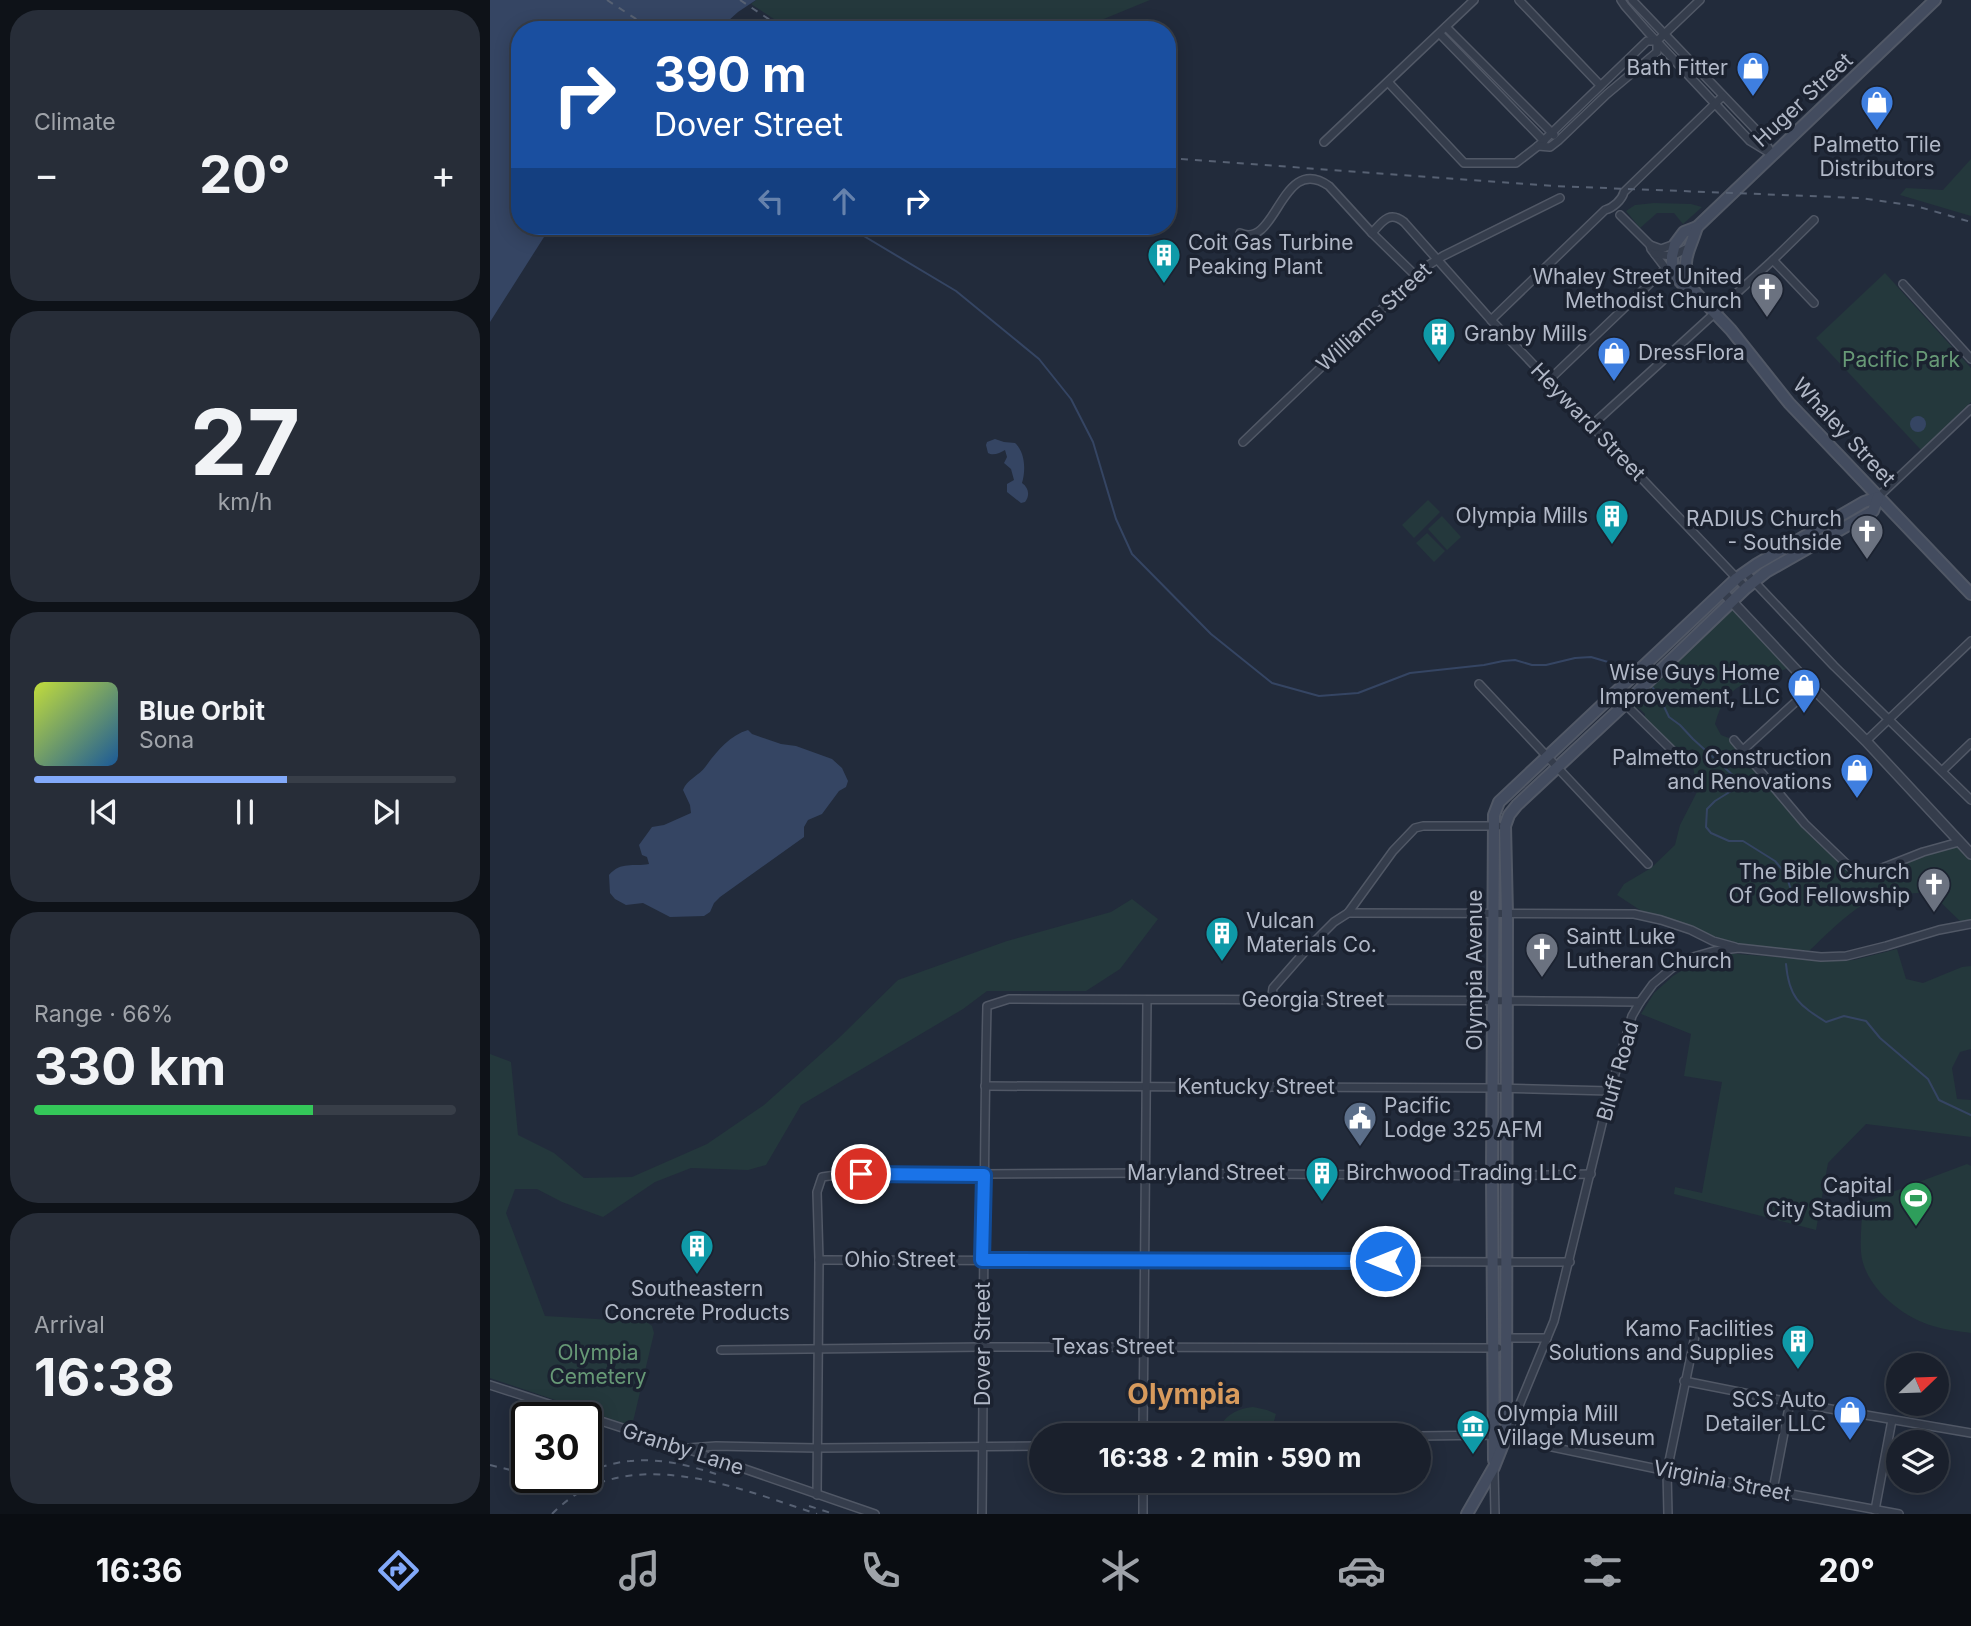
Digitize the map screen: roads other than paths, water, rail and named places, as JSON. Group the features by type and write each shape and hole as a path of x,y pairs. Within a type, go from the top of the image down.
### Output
{"main road":[{"name":"Huger Street","path":"1697,227 1935,0"},
{"path":"1679,280 1673,270 1675,244 1684,232 1697,227"},
{"name":"Whaley Street","path":"1695,292 1685,265 1688,248 1697,227"},
{"name":"Whaley Street","path":"1679,280 1716,313 1742,341 1789,403 1971,594"},
{"path":"1500,826 1517,805 1749,584 1873,511 1878,497"},
{"name":"Olympia Avenue","path":"1500,1436 1506,1262 1507,914 1500,826 1494,815 1499,802 1741,575 1864,502 1878,497"},
{"name":"Olympia Avenue","path":"1494,1467 1506,1400 1492,1261 1494,912 1500,826"},
{"path":"1467,1514 1494,1467"}],"street":[{"path":"1324,142 1474,0"},
{"path":"1520,0 1600,85"},
{"path":"1621,0 1751,141 1773,155"},
{"path":"1633,0 1759,133 1773,155"},
{"path":"1388,82 1464,163 1516,163 1647,41 1657,41 1700,0"},
{"path":"1443,31 1559,141"},
{"path":"1443,31 1540,143 1550,147 1657,52 1657,41"},
{"path":"1491,320 1605,211 1605,206 1624,192 1723,96"},
{"path":"1240,233 1247,236 1262,230 1298,182 1304,179 1321,181 1329,186 1371,233 1416,276"},
{"name":"Williams Street","path":"1243,442 1437,259 1560,198"},
{"name":"Whaley Street","path":"1620,215 1650,245 1665,269 1679,280"},
{"name":"Heyward Street","path":"1371,233 1384,220 1391,216 1397,217 1592,425 1749,584 1971,800"},
{"path":"1592,425 1814,220"},
{"path":"1650,245 1661,249 1675,244"},
{"path":"1654,254 1672,256 1688,248"},
{"path":"1773,260 1814,303"},
{"path":"1549,380 1665,269"},
{"path":"1903,284 1971,359"},
{"path":"1878,497 1971,410"},
{"path":"1723,592 1967,847"},
{"path":"1866,741 1971,641"},
{"path":"1479,684 1648,864"},
{"path":"1743,750 1812,687"},
{"path":"1625,704 1677,755"},
{"path":"1734,740 1805,824 1857,874 1867,874 1923,852 1967,847"},
{"path":"1942,771 1971,743"},
{"path":"1270,1001 1273,988 1334,922 1348,913 1393,850 1415,828 1500,826"},
{"path":"1348,913 1634,914 1661,920 1691,930 1713,942 1739,948"},
{"name":"Bluff Road","path":"1500,1436 1520,1403 1554,1321 1610,1091 1632,1016 1653,984 1672,968 1693,957 1714,951 1739,948 1821,957 1846,956 1971,923"},
{"name":"Georgia Street","path":"987,1006 1009,999 1493,999 1640,1002"},
{"path":"1143,1423 1147,1000"},
{"name":"Dover Street","path":"982,1514 982,1260 987,1006"},
{"name":"Kentucky Street","path":"985,1086 1610,1091"},
{"name":"Maryland Street","path":"819,1260 817,1192 822,1177 836,1175 1591,1174"},
{"path":"817,1495 819,1260"},
{"name":"Ohio Street","path":"819,1260 1570,1262"},
{"path":"1668,1514 1667,1471 1695,1336"},
{"name":"Texas Street","path":"721,1350 1502,1345 1547,1338"},
{"path":"1684,1381 1971,1433"},
{"name":"Granby Lane","path":"490,1385 875,1514"},
{"path":"1506,1400 1520,1403"},
{"path":"1773,1490 1790,1402"},
{"path":"1875,1510 1892,1420"},
{"name":"Virginia Street","path":"1431,1436 1500,1436 1667,1471 1899,1514"},
{"path":"684,1448 1029,1446"},
{"name":"Olympia Avenue","path":"1494,1467 1495,1514"},
{"path":"1143,1493 1143,1514"}],"water":[{"path":"490,0 756,0 728,21 511,21 511,235 545,235 490,322"},
{"path":"1918,416 1924,418 1924,430 1918,432 1912,430 1910,424 1912,418"},
{"path":"995,439 1015,443 1021,451 1024,467 1022,483 1028,492 1025,502 1021,503 1007,492 1007,484 1014,480 1011,469 1004,463 1007,457 1005,450 988,453 987,442"},
{"path":"748,730 752,734 832,759 842,768 848,781 846,787 839,791 822,814 808,820 804,827 804,837 720,897 704,916 670,917 643,903 626,905 615,899 610,893 609,875 623,866 649,864 639,845 652,827 664,825 691,813 683,790 685,786 724,745"}],"waterway":[{"path":"862,235 956,291 1039,359 1071,399 1093,442 1116,519 1132,554 1211,634 1272,683 1319,696 1358,693 1410,673 1503,661 1515,660 1532,665 1546,665 1591,657 1625,669"},
{"path":"1653,688 1669,717 1736,778 1736,788 1707,809 1706,827 1711,833 1729,841 1743,841 1775,861 1786,874 1790,887"},
{"path":"1786,964 1793,993 1809,1011 1826,1022 1844,1016 1866,1021 1880,1038 1928,1079 1939,1100 1971,1115"}],"railway":[{"path":"607,0 639,21"},
{"path":"740,0 772,21"},
{"path":"1176,159 1553,186 1860,198 1916,206 1971,222"},
{"path":"602,1467 652,1460 716,1474"},
{"path":"490,1465 511,1470"},
{"path":"552,1514 581,1492 612,1479 646,1474 681,1476 716,1483 817,1514"},
{"path":"809,1506 834,1514"}],"place":[{"name":"Bath Fitter","path":"1753,98"},
{"name":"Palmetto Tile Distributors","path":"1877,132"},
{"name":"Coit Gas Turbine Peaking Plant","path":"1164,285"},
{"name":"Whaley Street United Methodist Church","path":"1767,319"},
{"name":"Granby Mills","path":"1439,364"},
{"name":"DressFlora","path":"1614,383"},
{"name":"Olympia Mills","path":"1612,546"},
{"name":"RADIUS Church - Southside","path":"1867,561"},
{"name":"Wise Guys Home Improvement, LLC","path":"1804,715"},
{"name":"Palmetto Construction and Renovations","path":"1857,800"},
{"name":"The Bible Church Of God Fellowship","path":"1934,914"},
{"name":"Vulcan Materials Co.","path":"1222,963"},
{"name":"Saintt Luke Lutheran Church","path":"1542,979"},
{"name":"Pacific Lodge 325 AFM","path":"1360,1148"},
{"name":"Birchwood Trading LLC","path":"1322,1203"},
{"name":"Capital City Stadium","path":"1916,1228"},
{"name":"Southeastern Concrete Products","path":"697,1276"},
{"name":"Kamo Facilities Solutions and Supplies","path":"1798,1371"},
{"name":"SCS Auto Detailer LLC","path":"1850,1442"},
{"name":"Olympia Mill Village Museum","path":"1473,1456"}],"district":[{"name":"Olympia","path":"1184,1394"}],"park label":[{"name":"Pacific Park","path":"1901,360"},
{"name":"Olympia Cemetery","path":"598,1365"}]}
